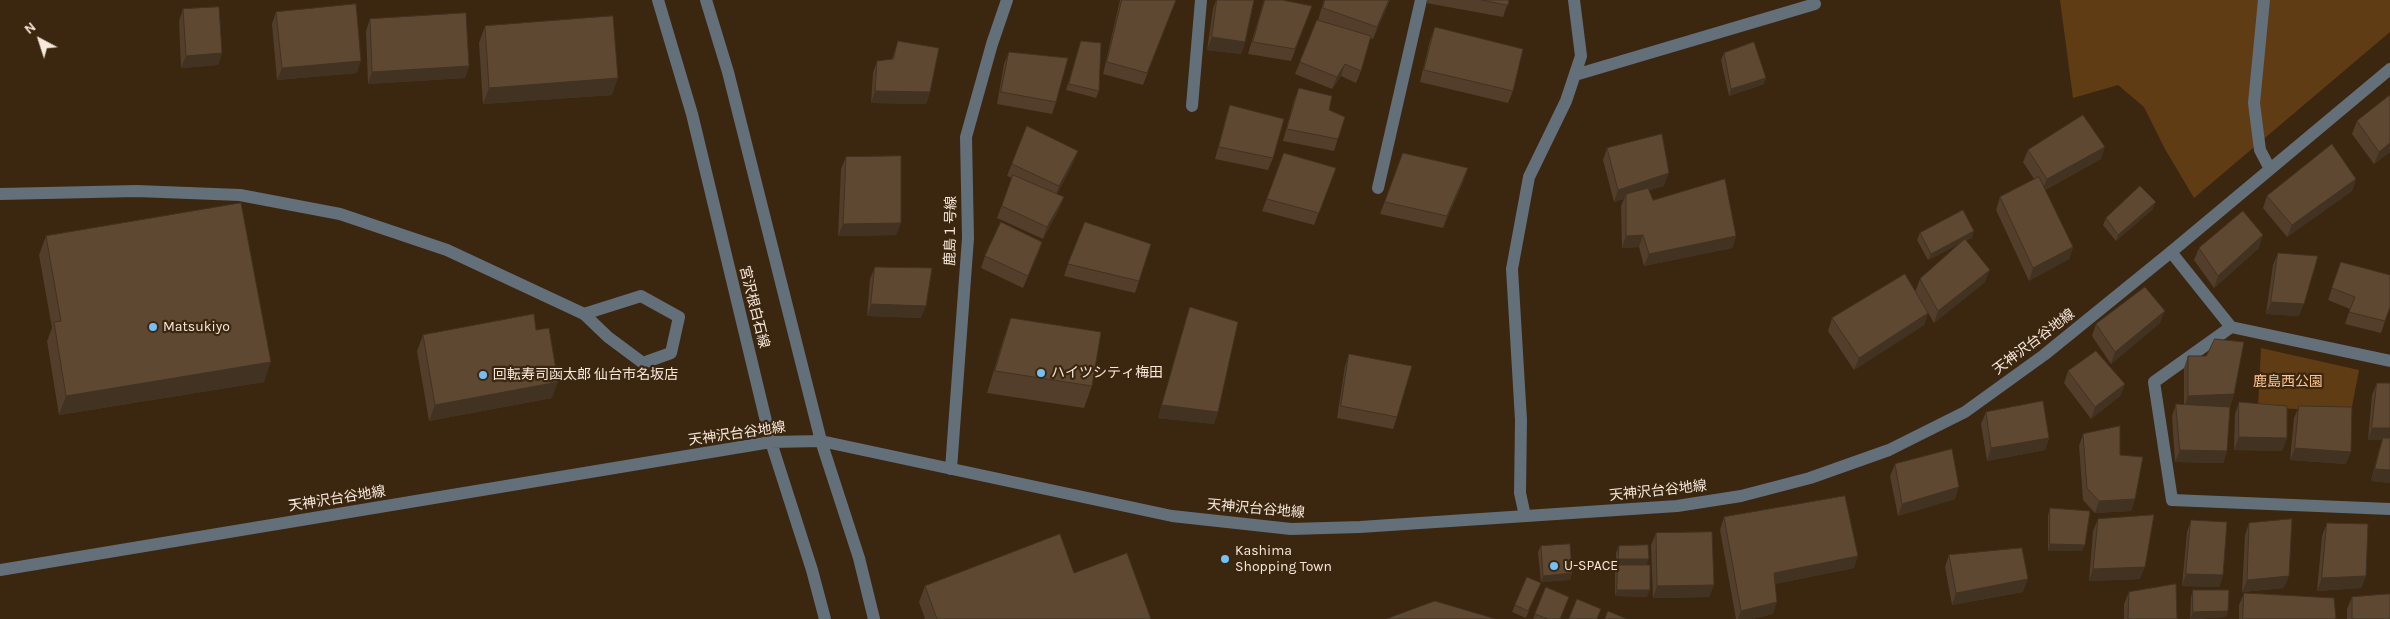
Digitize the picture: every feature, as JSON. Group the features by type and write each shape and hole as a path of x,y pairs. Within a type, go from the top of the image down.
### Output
{"street":[{"name":"宮沢根白石線","path":"658,0 692,114 770,442 812,570 825,619"},
{"path":"706,0 732,91 821,441 859,558 874,619"},
{"name":"鹿島１号線","path":"950,468 968,238 966,137 992,44 1007,0"},
{"path":"1192,106 1201,0"},
{"path":"1378,188 1421,0"},
{"path":"1524,516 1520,493 1521,420 1512,269 1529,177 1566,101 1581,56 1574,0"},
{"path":"2264,0 2254,103 2260,150 2270,169"},
{"path":"1575,75 1815,4"},
{"name":"天神沢台谷地線","path":"0,570 770,442 821,441 1172,516 1291,529 1360,527 1677,506 1741,496 1810,478 1889,450 1965,412 2044,355 2171,252 2390,69"},
{"path":"0,194 137,190 240,195 340,214 447,250 584,314 608,337 643,363 671,354 679,317 641,296 584,314"},
{"path":"2171,252 2231,326 2390,361"},
{"path":"2231,326 2154,382 2172,500 2390,509"}],"green space":[{"path":"2060,0 2390,0 2390,32 2194,198 2165,149 2144,107 2118,85 2073,98"},
{"name":"鹿島西公園","path":"2261,348 2359,370 2351,412 2258,407"}],"building":[{"path":"1122,0 1176,0 1147,73 1107,62"},
{"path":"1217,0 1254,0 1245,42 1212,37"},
{"path":"1265,0 1282,0 1312,6 1295,49 1253,42"},
{"path":"1325,0 1389,0 1377,27 1323,8"},
{"path":"1482,0 1509,0 1508,5"},
{"path":"356,4 361,61 282,68 276,12"},
{"path":"219,7 222,53 186,56 183,9"},
{"path":"466,13 469,66 372,72 370,19"},
{"path":"613,16 618,78 489,88 485,26"},
{"path":"1317,20 1371,36 1361,71 1345,64 1337,77 1300,62"},
{"path":"1435,27 1523,49 1513,91 1424,70"},
{"path":"898,41 939,48 930,92 875,91 877,61 893,59"},
{"path":"1081,41 1101,43 1099,91 1069,84"},
{"path":"1754,42 1766,78 1731,89 1724,53"},
{"path":"1009,52 1068,58 1056,102 1001,92"},
{"path":"1299,88 1332,96 1329,110 1345,117 1338,139 1287,129"},
{"path":"2390,95 2390,143 2379,152 2357,121"},
{"path":"1230,105 1284,119 1273,158 1219,147"},
{"path":"2083,115 2105,147 2047,179 2028,150"},
{"path":"1027,126 1078,151 1059,186 1012,164"},
{"path":"1662,134 1669,173 1618,190 1607,148"},
{"path":"2332,144 2356,179 2292,225 2267,196"},
{"path":"1284,153 1336,168 1319,213 1267,199"},
{"path":"1403,153 1468,168 1447,216 1385,202"},
{"path":"901,156 901,223 843,224 846,157"},
{"path":"1013,175 1064,197 1047,227 1002,206"},
{"path":"2039,177 2073,247 2033,268 2000,197"},
{"path":"1725,179 1736,236 1649,254 1643,235 1626,236 1626,194 1648,188 1653,200"},
{"path":"2140,186 2156,202 2118,235 2106,218"},
{"path":"241,203 271,362 66,396 54,322 61,321 46,236"},
{"path":"1963,210 1974,231 1931,254 1920,233"},
{"path":"2243,211 2263,235 2218,276 2199,248"},
{"path":"1001,222 1042,242 1028,276 985,256"},
{"path":"1085,222 1151,244 1139,281 1068,264"},
{"path":"1965,239 1990,270 1938,311 1920,279"},
{"path":"2278,253 2318,256 2304,304 2271,302"},
{"path":"2341,262 2390,275 2390,307 2385,321 2349,312 2355,297 2332,288"},
{"path":"875,267 932,268 926,306 871,304"},
{"path":"1905,274 1928,313 1859,358 1832,318"},
{"path":"2145,287 2165,311 2115,352 2096,324"},
{"path":"1190,307 1238,322 1218,412 1162,405"},
{"path":"534,314 536,330 549,328 558,382 435,405 423,335"},
{"path":"1011,318 1101,332 1092,386 995,371"},
{"path":"2215,339 2244,342 2234,394 2188,396 2188,356 2206,356"},
{"path":"2096,351 2125,384 2095,407 2068,371"},
{"path":"1349,354 1412,366 1397,417 1341,406"},
{"path":"2377,383 2390,383 2390,428 2372,428"},
{"path":"2043,401 2049,438 1991,448 1986,412"},
{"path":"2239,402 2287,406 2287,438 2239,437"},
{"path":"2176,404 2230,407 2227,451 2180,450"},
{"path":"2299,406 2352,407 2351,452 2295,448"},
{"path":"2120,426 2120,455 2143,457 2135,499 2099,501 2087,488 2083,434"},
{"path":"2383,438 2390,438 2390,470 2375,469"},
{"path":"1952,449 1959,487 1902,504 1895,464"},
{"path":"1845,496 1858,556 1774,573 1777,602 1741,611 1724,517"},
{"path":"2050,508 2090,511 2085,545 2050,544"},
{"path":"2154,515 2145,567 2093,569 2098,519"},
{"path":"2292,519 2289,576 2247,580 2249,523"},
{"path":"2191,520 2227,522 2223,575 2186,574"},
{"path":"2327,523 2368,524 2366,576 2322,578"},
{"path":"1712,532 1714,585 1657,586 1656,533"},
{"path":"1060,534 1074,573 1127,553 1151,619 937,619 925,586"},
{"name":"U-SPACE","path":"1570,544 1572,573 1543,576 1541,546"},
{"path":"1648,545 1649,559 1618,559 1619,546"},
{"path":"2022,548 2028,579 1956,593 1949,555"},
{"path":"1618,565 1650,565 1650,590 1617,590"},
{"path":"1527,577 1541,583 1528,611 1515,605"},
{"path":"2176,584 2177,619 2128,619 2129,592"},
{"path":"1546,587 1569,597 1560,619 1548,619 1535,614"},
{"path":"2193,590 2229,590 2228,611 2193,612"},
{"path":"2244,593 2334,598 2336,619 2243,619"},
{"path":"2390,594 2390,619 2352,619 2352,597"},
{"path":"1577,599 1601,609 1597,619 1569,619"},
{"path":"1435,601 1496,619 1386,619"},
{"path":"1608,611 1627,619 1605,619"}],"place":[{"name":"Matsukiyo","path":"153,327"},
{"name":"ハイツシティ梅田","path":"1041,373"},
{"name":"回転寿司函太郎 仙台市名坂店","path":"483,375"},
{"name":"Kashima Shopping Town","path":"1225,559"},
{"name":"U-SPACE","path":"1554,566"}]}
